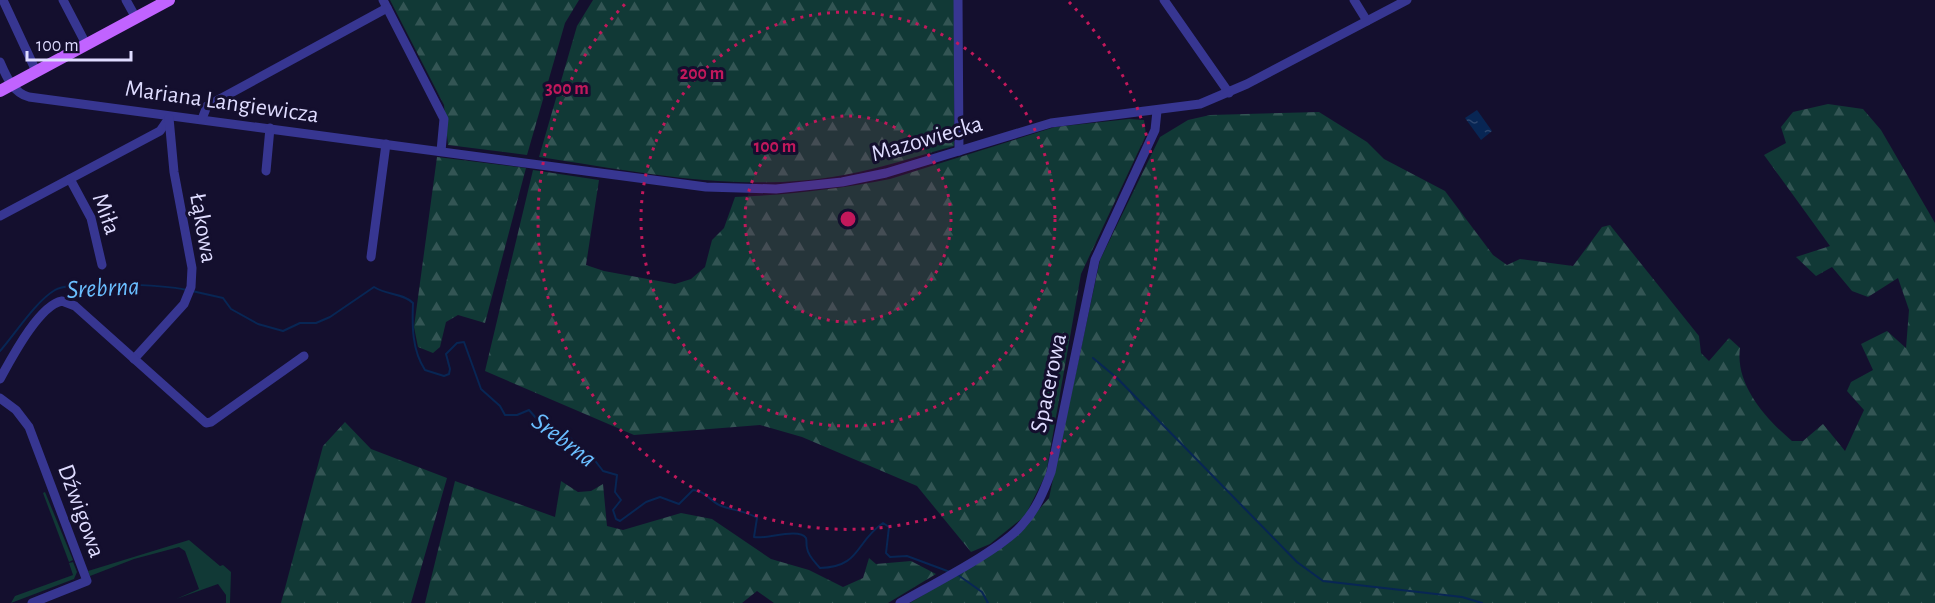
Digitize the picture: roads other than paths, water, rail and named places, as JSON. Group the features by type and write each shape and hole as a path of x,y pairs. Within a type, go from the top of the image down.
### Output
{"main road":[{"path":"0,91 169,0"}],"street":[{"path":"3,0 36,71"},
{"path":"63,0 86,45"},
{"path":"126,0 136,18"},
{"path":"958,0 959,151"},
{"path":"1164,0 1229,93"},
{"path":"1354,0 1367,21"},
{"name":"Mazowiecka","path":"437,150 706,187 765,189 842,182 885,173 1051,123 1115,113 1157,111 1200,104 1229,93 1407,0"},
{"path":"202,119 207,106 385,4 444,119 437,150"},
{"path":"0,62 12,84"},
{"name":"Mariana Langiewicza","path":"12,84 24,97 159,113 169,118 202,119 437,150"},
{"name":"Spacerowa","path":"900,603 1020,528 1044,492 1051,472 1095,260 1155,130 1157,111"},
{"path":"0,216 160,131 169,118"},
{"name":"Łąkowa","path":"134,360 188,297 192,281 174,172 169,118"},
{"path":"266,171 270,128"},
{"path":"371,257 386,144"},
{"name":"Miła","path":"70,179 91,218 102,265"},
{"path":"0,379 18,348 52,305 66,301 86,316 203,422 209,423 304,356"},
{"name":"Dźwigowa","path":"0,398 20,414 32,433 87,581 32,603"}],"water":[{"path":"1477,110 1492,131 1481,140 1465,118"}],"waterway":[{"name":"Srebrna","path":"0,351 33,310 55,290 98,284 140,285 187,290"},
{"name":"Srebrna","path":"192,291 223,298 231,309 258,324 283,331 300,323 316,323 330,317 374,287 404,297 413,303 415,346 425,370 444,376 449,374 446,354 457,343 464,342 481,389 500,406 505,415 517,415 529,410 550,434 569,437 590,454 603,471 617,475 615,492 621,500 613,510 616,519 620,521 646,502 660,497 679,504 693,490 697,490 719,505 748,513 757,518 754,537 802,535 806,538 809,554 820,568 833,567 851,558 874,530 883,523 889,527 886,553 890,557 907,556 950,572"},
{"path":"1093,358 1117,378 1297,562 1323,581 1462,597 1482,603"},
{"name":"Srebrna","path":"958,575 982,592 988,603"}]}
